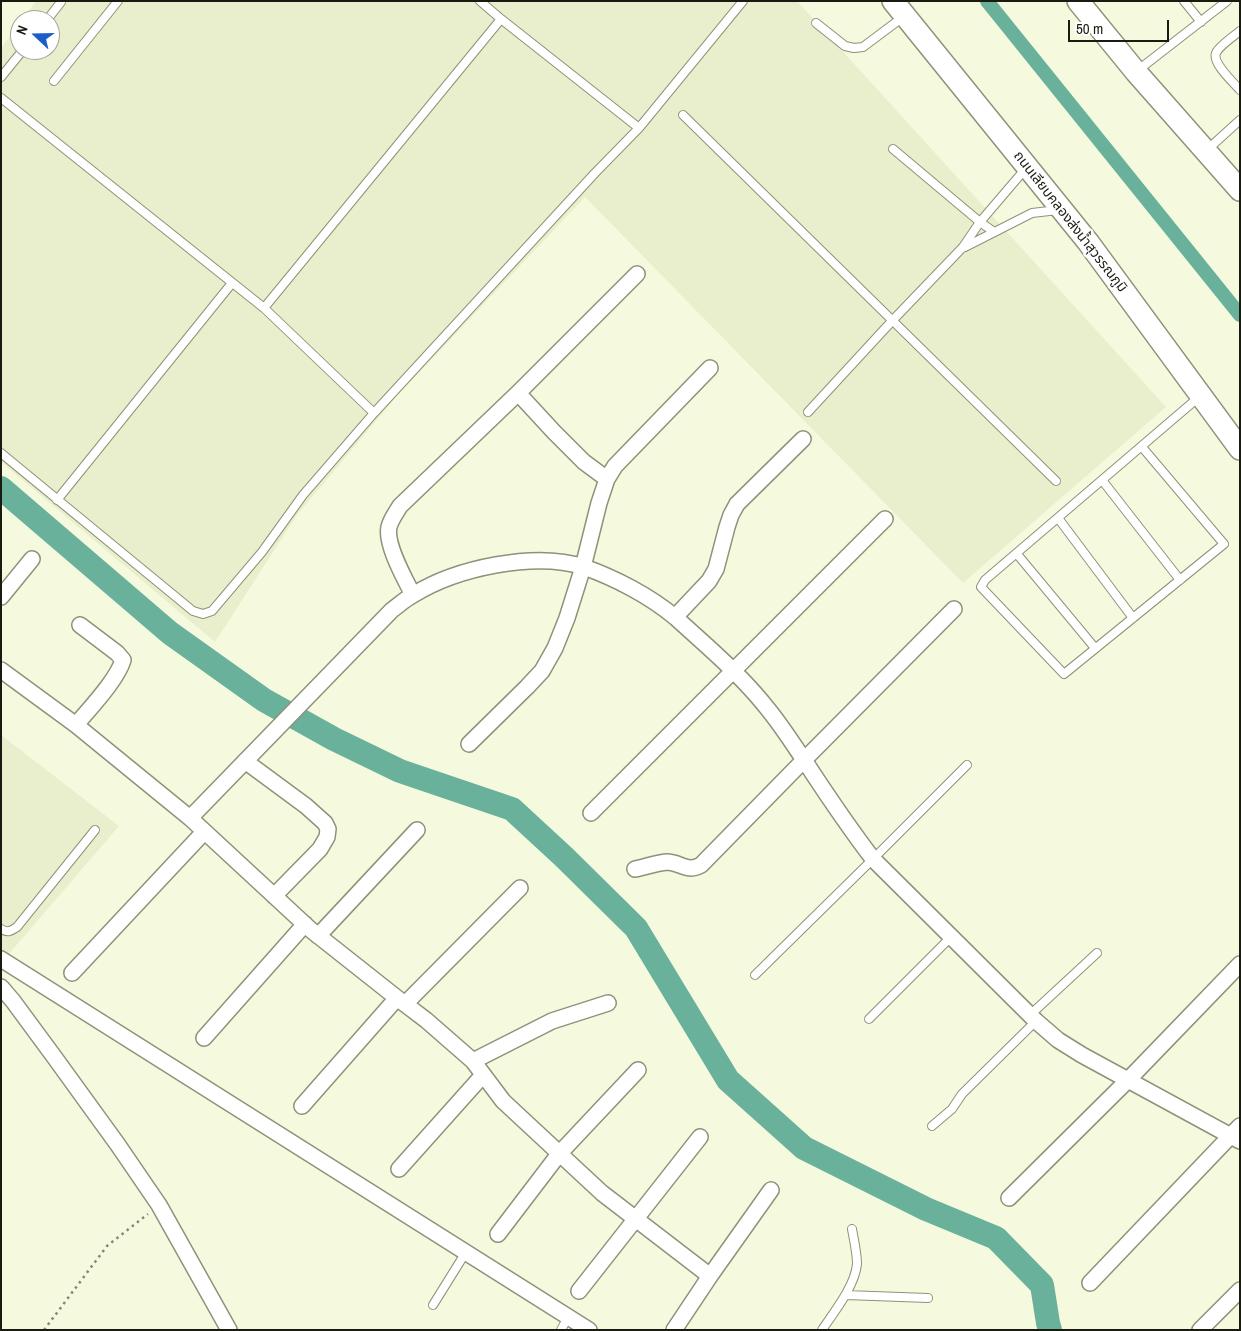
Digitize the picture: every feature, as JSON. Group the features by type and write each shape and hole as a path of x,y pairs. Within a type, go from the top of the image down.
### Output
{"main road":[{"path":"1078,1 1136,72 1240,190"},
{"name":"ถนนเลียบคลองส่งน้ำสุวรรณภูมิ","path":"899,8 1094,249 1240,449"},
{"path":"1218,419 1240,443"}],"street":[{"path":"412,595 388,541 388,528 400,506 518,393 637,274"},
{"path":"469,744 527,687 542,670 555,648 567,618 583,567 607,479 616,466 710,368"},
{"path":"518,393 584,462 607,479"},
{"path":"674,617 709,581 716,568 727,527 737,504 803,439"},
{"path":"591,813 885,519"},
{"path":"1,597 32,559"},
{"path":"190,818 392,610 412,595 460,574 487,566 534,561 566,563 583,567 613,579 640,593 674,617 734,671 768,708 850,830 873,859 1033,1018 1058,1040 1082,1055 1237,1134 1090,1282"},
{"path":"635,869 668,862 688,869 695,869 701,865 954,609"},
{"path":"76,725 114,677 123,660 117,653 80,625"},
{"path":"1,670 76,725 190,818 318,936 426,1020 473,1061 503,1101 602,1192 710,1276"},
{"path":"245,761 306,806 325,823 328,829 327,837 320,848 274,896"},
{"path":"318,936 417,830"},
{"path":"72,973 204,832"},
{"path":"302,1106 401,1001 520,888"},
{"path":"204,1038 305,924"},
{"path":"1,959 466,1252 564,1323 589,1330"},
{"path":"1009,1198 1128,1080 1240,964"},
{"path":"1,988 13,1001 66,1073 159,1205 229,1330"},
{"path":"473,1061 552,1021 608,1002"},
{"path":"498,1234 559,1154 638,1070"},
{"path":"399,1169 483,1075"},
{"path":"579,1291 700,1137"},
{"path":"674,1330 771,1190"},
{"path":"1200,1330 1240,1290"}],"lane":[{"path":"54,82 118,1"},
{"path":"480,1 639,128"},
{"path":"1,453 186,606 193,611 203,614 212,611 262,552 303,495 374,413 595,173 639,128 744,1"},
{"path":"1184,1 1200,22"},
{"path":"1136,72 1227,1"},
{"path":"816,23 845,46 854,48 863,46 899,8"},
{"path":"264,308 501,19"},
{"path":"1240,30 1216,53 1215,60 1218,66 1240,90"},
{"path":"1,78 15,60"},
{"path":"1,98 264,308 374,413"},
{"path":"683,115 1056,481"},
{"path":"1206,152 1240,120"},
{"path":"893,149 994,232"},
{"path":"808,412 963,247 980,222 1027,166"},
{"path":"963,247 1032,213 1062,210"},
{"path":"57,500 232,283"},
{"path":"1142,446 1224,544 1064,674 980,587 985,580 1201,395"},
{"path":"1102,480 1180,580"},
{"path":"1058,518 1133,618"},
{"path":"1016,554 1095,648"},
{"path":"755,975 967,765"},
{"path":"1,929 10,931 17,927 95,830"},
{"path":"869,1019 951,937"},
{"path":"932,1126 952,1109 962,1094 1097,953"},
{"path":"822,1330 846,1295 857,1265 852,1229"},
{"path":"433,1305 466,1252"},
{"path":"846,1295 928,1298"}],"path":[{"path":"44,1330 107,1246 159,1205"}],"shaded area":[{"path":"36,1 797,1 1166,407 963,583 585,197 396,397 297,515 215,642 1,462 1,48 10,36 10,60 60,60 60,10 29,10"},
{"path":"1,735 119,826 8,955 1,951"}],"waterway":[{"path":"987,1 1240,315"},
{"path":"1,488 170,633 264,700 334,739 400,771 512,809 636,928 728,1080 804,1148 926,1209 996,1238 1042,1285 1050,1330"}]}
